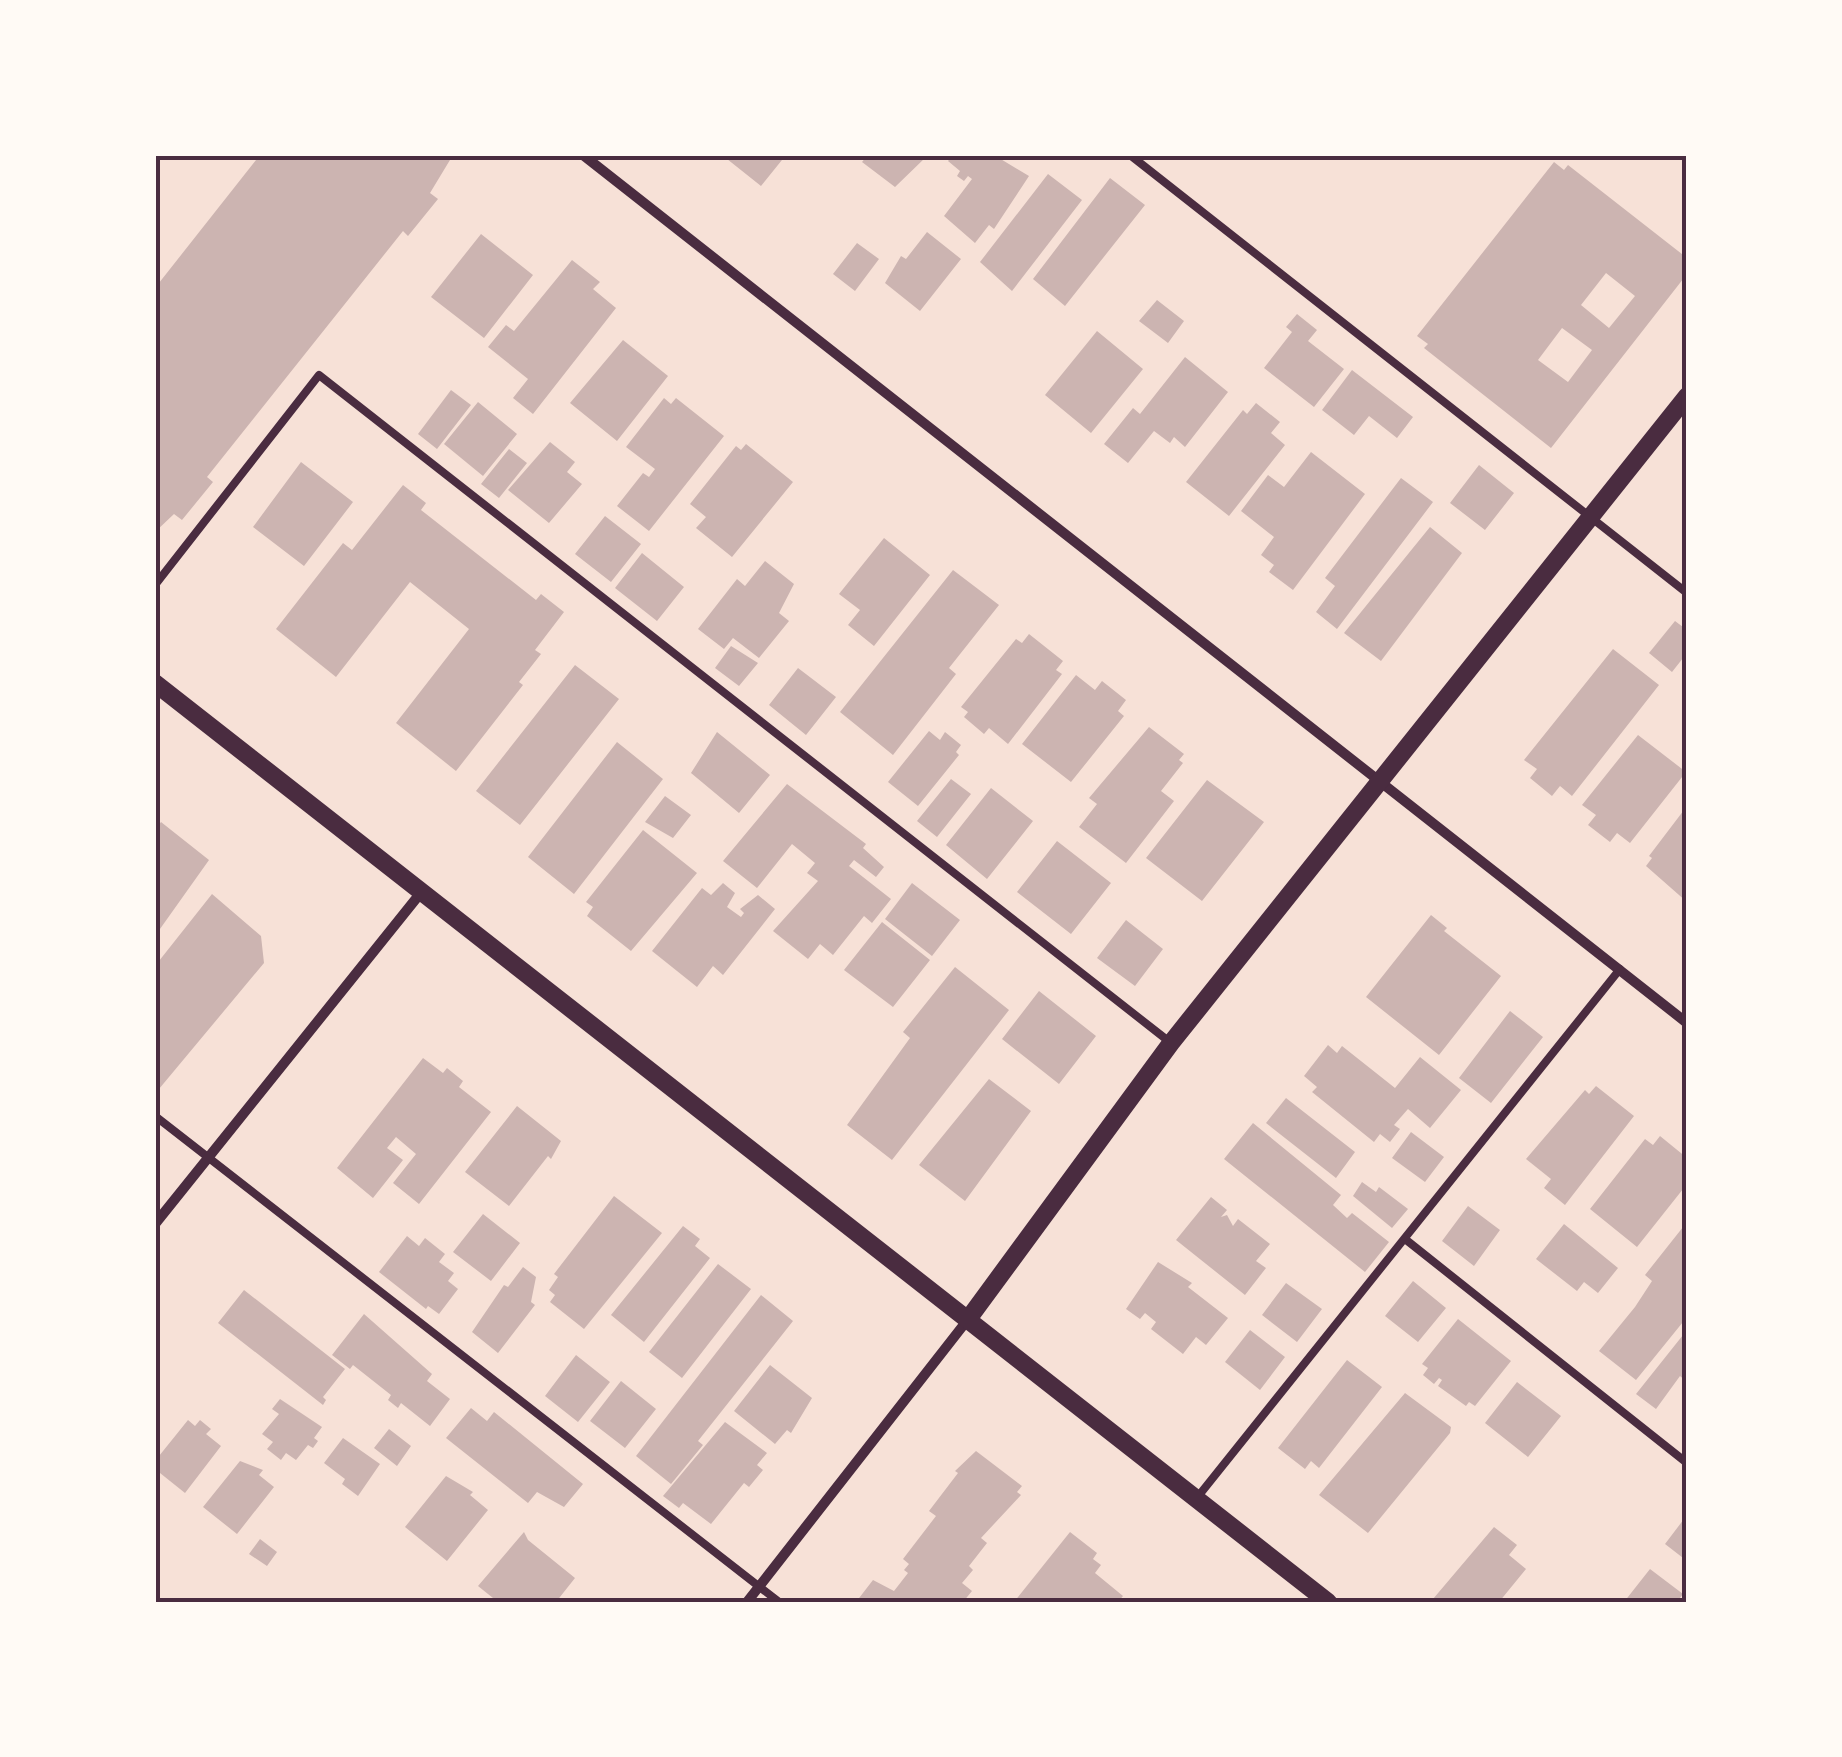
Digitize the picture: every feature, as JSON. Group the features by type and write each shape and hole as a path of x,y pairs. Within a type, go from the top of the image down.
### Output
{"street":[{"path":"583,155 1687,1023"},
{"path":"747,1602 969,1318 1171,1043 1687,396"},
{"path":"155,684 1328,1602"},
{"path":"155,1224 420,895"}],"lane":[{"path":"1130,155 1687,593"},
{"path":"155,586 319,375 1171,1043"},
{"path":"1196,1499 1620,970"},
{"path":"155,1116 779,1602"},
{"path":"1405,1239 1687,1464"}],"building":[{"path":"260,155 453,155 430,193 438,199 408,236 403,231 207,477 213,482 182,520 174,514 155,532 155,288"},
{"path":"722,155 786,155 761,186"},
{"path":"868,155 926,157 895,187 862,162"},
{"path":"953,155 994,155 1029,176 994,229 989,225 975,243 944,216 972,179 968,176 964,181 957,176 960,171 948,161"},
{"path":"1554,162 1564,170 1568,165 1687,258 1687,274 1551,448 1424,348 1428,344 1417,336","holes":["1606,273 1635,296 1609,328 1581,305","1562,328 1592,350 1568,382 1538,360"]},
{"path":"1048,174 1082,200 1012,291 980,262"},
{"path":"1110,178 1145,205 1065,306 1033,279"},
{"path":"927,232 961,259 920,311 885,283 901,256 906,259"},
{"path":"481,234 533,275 484,338 431,297"},
{"path":"857,243 879,259 855,291 833,274"},
{"path":"572,260 600,282 593,289 616,308 533,414 513,398 528,379 488,347 506,325 514,331"},
{"path":"1157,300 1184,321 1168,343 1139,321"},
{"path":"1297,314 1317,330 1308,341 1344,369 1314,407 1264,368 1292,332 1286,327"},
{"path":"1097,331 1143,369 1091,433 1045,395"},
{"path":"623,340 668,376 617,441 570,403"},
{"path":"1185,357 1228,392 1185,447 1174,437 1170,443 1154,431 1128,463 1104,444 1133,408 1140,414"},
{"path":"1352,370 1413,417 1397,438 1369,416 1354,435 1322,410"},
{"path":"451,390 471,405 437,449 418,434"},
{"path":"664,398 671,404 676,398 724,436 649,531 617,506 643,473 649,477 655,469 626,447"},
{"path":"478,402 517,434 483,476 444,444"},
{"path":"1256,403 1280,422 1271,433 1285,445 1229,516 1186,482 1243,410 1247,414"},
{"path":"550,442 575,462 567,472 582,484 549,523 508,490"},
{"path":"746,444 793,482 732,557 696,528 706,517 690,504 736,446 741,450"},
{"path":"509,449 527,463 499,498 481,484"},
{"path":"1311,452 1365,494 1293,590 1269,572 1274,565 1261,555 1274,537 1241,511 1268,475 1284,487"},
{"path":"301,462 353,502 304,566 253,527"},
{"path":"1479,465 1514,493 1485,530 1450,503"},
{"path":"1401,478 1433,502 1337,629 1316,612 1335,586 1325,578"},
{"path":"403,485 426,503 421,510 536,600 541,594 564,612 535,650 541,654 519,682 523,685 456,771 396,723 469,629 410,582 336,677 276,629 343,543 352,550"},
{"path":"605,516 641,544 611,582 575,554"},
{"path":"1430,527 1462,553 1381,661 1344,633"},
{"path":"884,538 930,575 874,646 848,625 860,610 839,594"},
{"path":"642,553 684,587 657,621 615,588"},
{"path":"765,561 794,584 779,613 789,621 759,658 733,638 724,649 698,629 737,579 745,586"},
{"path":"953,570 999,605 949,668 956,674 893,755 840,712"},
{"path":"1675,621 1687,630 1687,653 1672,672 1649,653"},
{"path":"1029,634 1063,661 1056,670 1062,674 1008,744 989,728 984,734 964,717 968,712 961,707 1016,639 1022,643"},
{"path":"731,646 758,663 739,686 715,668"},
{"path":"1613,649 1659,685 1572,796 1560,786 1552,796 1530,778 1537,769 1524,760"},
{"path":"575,665 619,699 520,825 476,791"},
{"path":"798,668 836,697 806,735 769,705"},
{"path":"1076,675 1095,690 1102,681 1126,700 1118,711 1124,716 1071,782 1022,744"},
{"path":"1149,727 1184,754 1179,760 1183,763 1161,791 1174,801 1126,863 1079,827 1097,804 1089,798"},
{"path":"929,731 940,740 945,732 961,745 956,752 959,755 918,806 888,782"},
{"path":"717,732 770,775 739,813 691,773"},
{"path":"1638,735 1686,772 1630,843 1617,833 1610,842 1588,825 1596,815 1582,805"},
{"path":"617,742 663,779 574,894 528,857"},
{"path":"951,779 971,794 937,837 917,821"},
{"path":"1207,780 1264,822 1202,901 1146,858"},
{"path":"787,784 866,844 863,848 884,867 876,877 854,860 849,866 891,899 872,923 864,916 833,955 820,944 808,959 773,931 818,881 807,873 815,863 792,844 757,888 723,861"},
{"path":"991,788 1033,821 987,879 946,845"},
{"path":"665,796 691,815 673,838 645,822"},
{"path":"1687,806 1687,902 1646,866 1652,858 1649,856"},
{"path":"161,822 209,860 155,936 155,830"},
{"path":"643,830 697,873 631,951 587,916 593,907 586,902"},
{"path":"1057,841 1111,883 1071,934 1017,892"},
{"path":"723,883 735,893 727,907 741,917 744,913 740,909 758,895 775,909 723,975 713,966 697,987 652,951 702,888 711,895"},
{"path":"912,883 960,920 932,956 885,919"},
{"path":"212,894 261,936 264,963 159,1089 155,1086 155,966"},
{"path":"1431,915 1447,928 1444,931 1501,976 1439,1055 1366,997"},
{"path":"1126,920 1163,949 1135,986 1097,958"},
{"path":"882,922 930,960 893,1007 844,970"},
{"path":"955,967 1009,1010 892,1160 847,1125 910,1038 903,1032"},
{"path":"1039,991 1096,1036 1059,1084 1002,1039"},
{"path":"1510,1011 1543,1037 1491,1103 1459,1078"},
{"path":"1328,1045 1337,1053 1342,1046 1395,1088 1420,1057 1461,1090 1430,1128 1408,1109 1394,1125 1400,1129 1390,1142 1380,1134 1374,1142 1312,1092 1317,1087 1304,1076"},
{"path":"423,1058 443,1073 447,1068 463,1081 459,1087 491,1112 419,1204 393,1183 416,1154 396,1137 387,1148 403,1160 373,1198 337,1168"},
{"path":"989,1079 1031,1111 965,1201 919,1165"},
{"path":"1596,1086 1634,1116 1565,1205 1544,1188 1551,1179 1526,1159 1585,1090 1589,1094"},
{"path":"1286,1098 1355,1152 1336,1178 1266,1123"},
{"path":"517,1106 561,1141 551,1159 548,1156 509,1206 465,1172"},
{"path":"1253,1123 1341,1195 1333,1205 1347,1218 1352,1213 1389,1242 1365,1272 1224,1159"},
{"path":"1411,1132 1444,1157 1425,1182 1392,1158"},
{"path":"1660,1136 1687,1158 1687,1184 1637,1247 1590,1209 1645,1139 1653,1145"},
{"path":"1362,1182 1376,1192 1379,1187 1408,1209 1392,1228 1353,1196"},
{"path":"614,1196 662,1233 584,1329 550,1302 555,1295 549,1290 558,1277 554,1274"},
{"path":"1211,1197 1227,1210 1221,1217 1227,1215 1233,1226 1238,1219 1270,1244 1256,1261 1266,1268 1245,1295 1176,1240"},
{"path":"1468,1206 1500,1230 1474,1266 1442,1241"},
{"path":"483,1214 520,1243 491,1281 453,1252"},
{"path":"1687,1222 1687,1317 1636,1380 1599,1351 1635,1307 1652,1281 1645,1275"},
{"path":"1564,1224 1618,1268 1598,1293 1584,1282 1577,1291 1536,1259"},
{"path":"683,1226 700,1239 695,1246 710,1258 644,1342 611,1315"},
{"path":"407,1236 419,1246 425,1238 445,1254 439,1262 454,1273 448,1281 458,1289 439,1314 428,1306 426,1309 379,1272"},
{"path":"1158,1262 1192,1283 1188,1287 1228,1318 1206,1345 1196,1337 1183,1354 1151,1329 1156,1322 1145,1313 1140,1319 1126,1309"},
{"path":"718,1264 751,1289 682,1378 649,1352"},
{"path":"523,1267 536,1277 531,1302 535,1305 498,1353 472,1332 504,1285 508,1287"},
{"path":"1413,1281 1446,1308 1418,1342 1385,1316"},
{"path":"1286,1283 1322,1309 1297,1342 1262,1315"},
{"path":"244,1290 345,1369 323,1397 323,1405 218,1323"},
{"path":"761,1295 793,1321 698,1441 703,1445 671,1484 636,1456"},
{"path":"364,1314 432,1374 427,1381 450,1399 430,1426 401,1403 398,1408 388,1400 391,1395 353,1365 350,1369 332,1355"},
{"path":"1458,1319 1511,1361 1475,1406 1469,1402 1466,1406 1438,1386 1442,1380 1439,1378 1434,1384 1423,1375 1428,1368 1422,1364"},
{"path":"1250,1330 1285,1357 1260,1390 1225,1362"},
{"path":"1687,1330 1687,1382 1680,1376 1656,1409 1636,1394"},
{"path":"576,1355 610,1382 578,1422 545,1396"},
{"path":"1347,1360 1382,1387 1319,1468 1311,1461 1305,1469 1278,1448"},
{"path":"770,1365 812,1398 791,1433 787,1430 775,1444 734,1411"},
{"path":"621,1381 656,1409 625,1448 590,1421"},
{"path":"1517,1382 1561,1416 1528,1457 1485,1423"},
{"path":"1405,1393 1451,1427 1450,1433 1368,1533 1319,1495"},
{"path":"280,1399 322,1427 314,1438 318,1441 313,1448 308,1445 296,1460 286,1453 281,1460 267,1449 273,1442 262,1434 279,1414 272,1409"},
{"path":"471,1408 487,1421 494,1412 583,1484 564,1507 537,1492 528,1503 446,1438"},
{"path":"188,1420 195,1426 200,1420 211,1429 206,1434 221,1446 185,1493 155,1469 155,1461"},
{"path":"725,1422 767,1453 757,1465 763,1470 749,1487 744,1483 711,1524 683,1503 679,1508 663,1496"},
{"path":"389,1429 411,1446 397,1466 374,1448"},
{"path":"343,1438 380,1464 358,1496 342,1484 345,1479 324,1463"},
{"path":"976,1451 1022,1486 1017,1492 1021,1495 981,1538 987,1543 969,1566 973,1570 962,1583 972,1591 963,1602 856,1602 873,1580 894,1591 908,1573 904,1570 909,1564 903,1559 936,1516 929,1511 958,1473 955,1471"},
{"path":"240,1461 263,1470 259,1475 274,1487 237,1534 203,1507"},
{"path":"446,1476 473,1492 470,1495 488,1510 447,1561 405,1527"},
{"path":"1687,1515 1687,1561 1665,1544"},
{"path":"1494,1527 1517,1545 1509,1555 1526,1569 1499,1602 1433,1599"},
{"path":"524,1532 528,1540 575,1578 556,1602 498,1602 478,1586"},
{"path":"1070,1532 1097,1553 1093,1559 1101,1565 1095,1573 1123,1596 1118,1602 1014,1602"},
{"path":"260,1539 277,1552 267,1566 249,1554"},
{"path":"1650,1569 1683,1594 1677,1602 1624,1602"}]}
